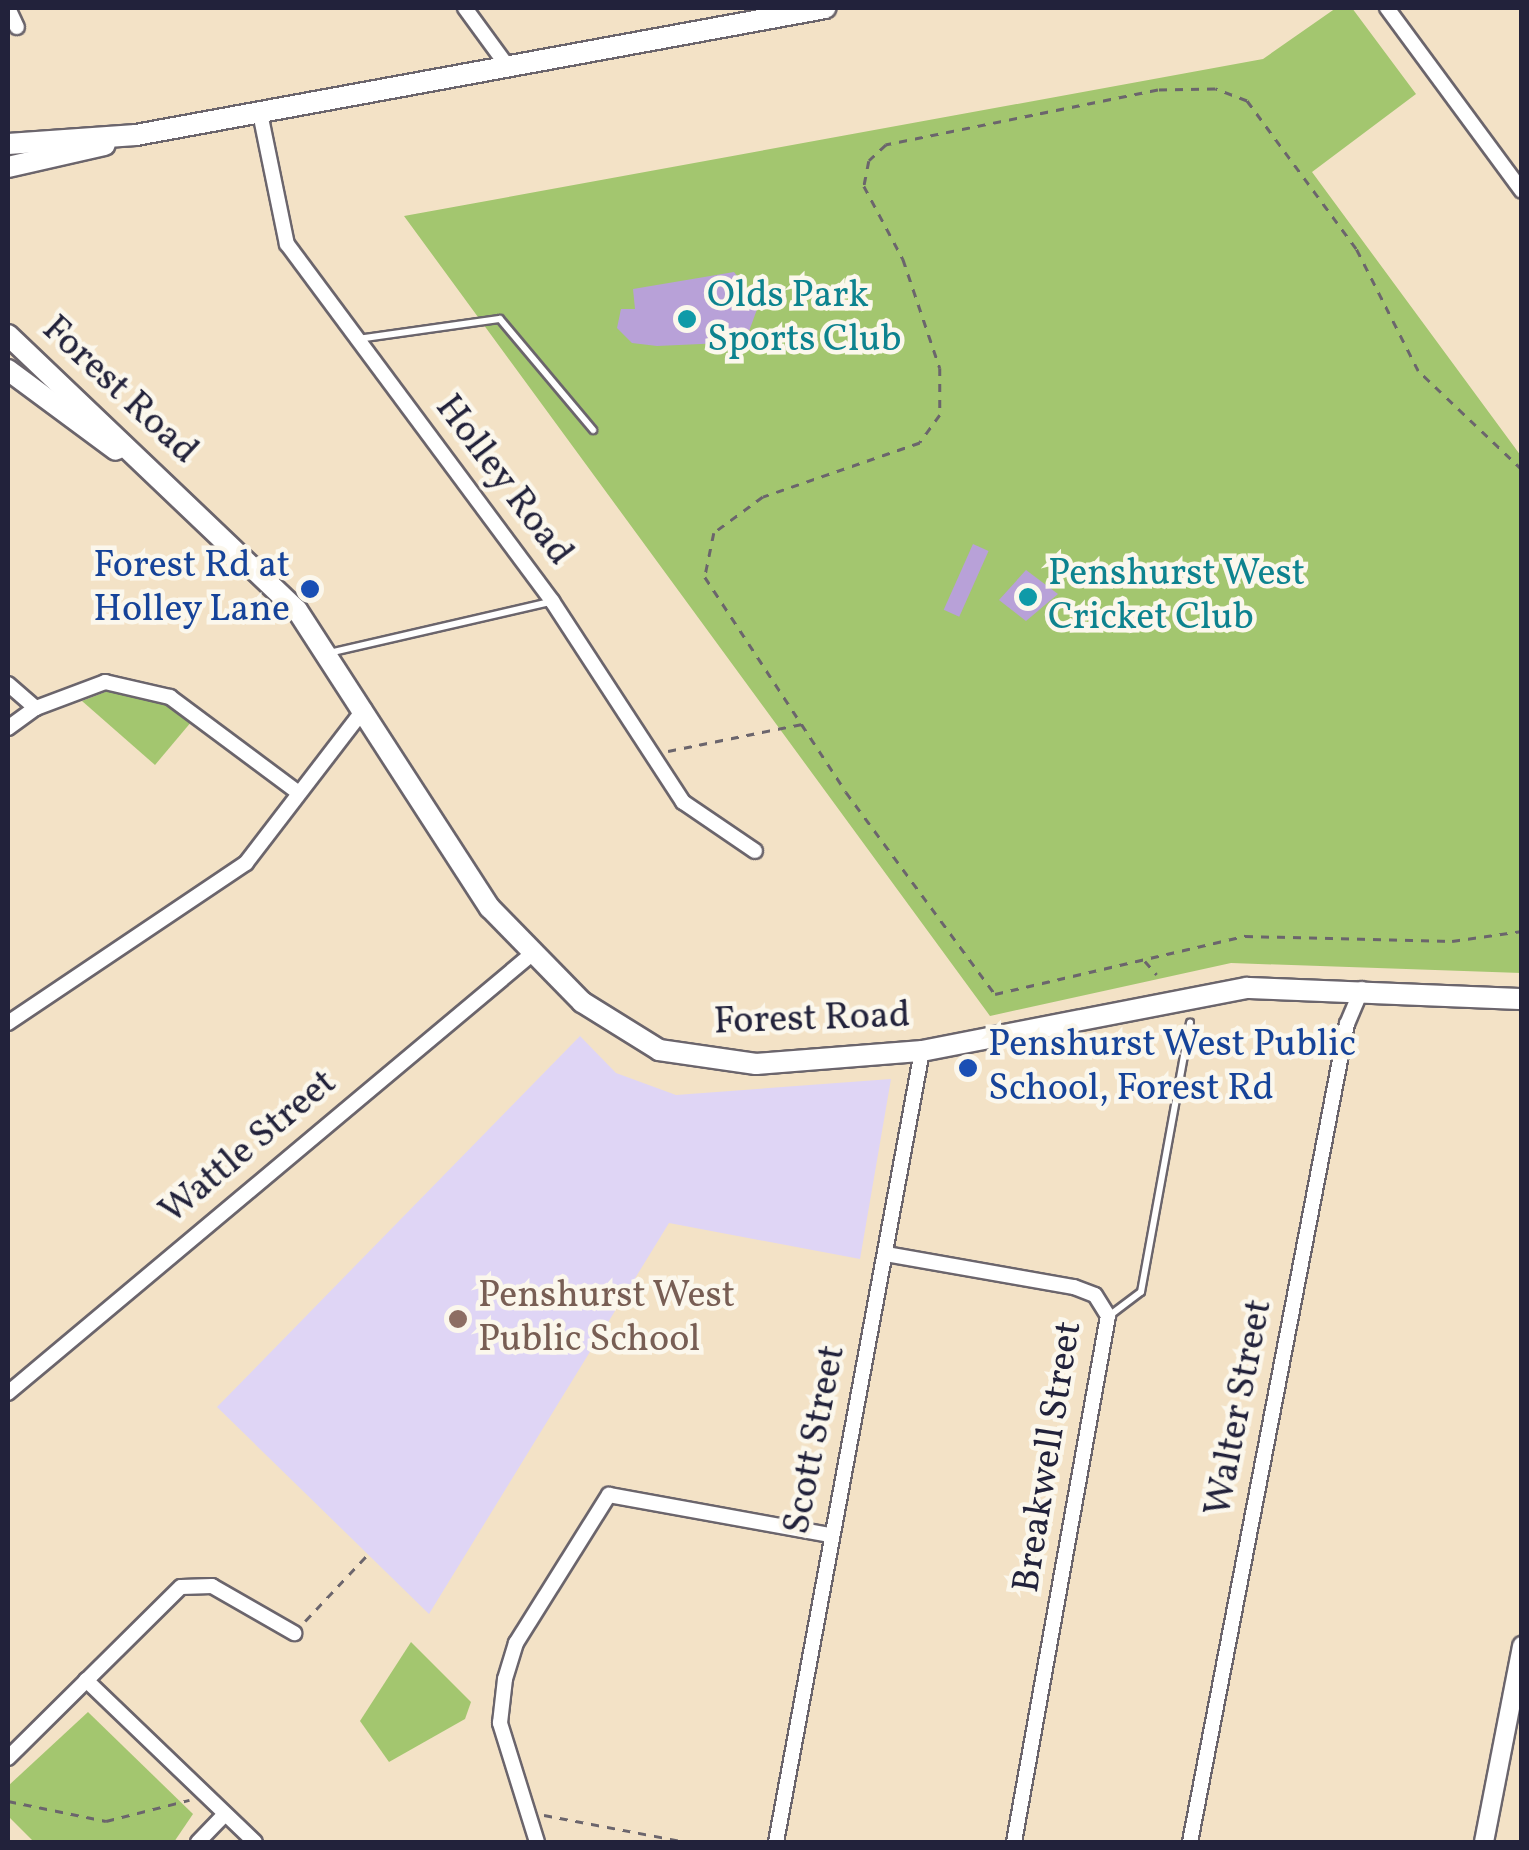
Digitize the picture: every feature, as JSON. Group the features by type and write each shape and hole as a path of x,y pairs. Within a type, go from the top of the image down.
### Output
{"main road":[{"path":"8,168 136,135 825,8"},
{"path":"11,144 136,135"},
{"name":"Forest Road","path":"8,335 297,610 364,708 457,869 532,954 616,1027 691,1058 756,1064 922,1051 1195,994 1362,989 1522,999"},
{"name":"Forest Road","path":"8,370 183,498"}],"street":[{"path":"8,8 17,27"},
{"path":"465,8 508,67"},
{"path":"1388,8 1522,191"},
{"name":"Holley Road","path":"260,113 287,244 552,601 702,820 755,851"},
{"path":"8,728 36,708 105,682 170,697 296,791"},
{"path":"8,684 36,708"},
{"path":"8,1022 246,863 296,791 364,708"},
{"name":"Wattle Street","path":"8,1393 532,954"},
{"name":"Walter Street","path":"1190,1842 1347,1024 1362,989"},
{"name":"Scott Street","path":"776,1842 922,1051"},
{"name":"Breakwell Street","path":"886,1254 1074,1287 1095,1295 1108,1316 1014,1842"},
{"path":"536,1842 500,1723 505,1679 516,1643 609,1495 830,1535"},
{"path":"8,1758 190,1584 212,1586 294,1632"},
{"path":"1484,1842 1516,1702 1522,1646"},
{"path":"86,1680 255,1842"},
{"path":"198,1842 224,1815"}],"lane":[{"path":"356,339 500,319 592,430"},
{"path":"328,653 552,601"},
{"path":"1108,1316 1140,1292 1190,1022"}],"path":[{"path":"1522,470 1418,371 1356,249 1247,101 1214,89 1158,90 886,145 868,161 864,186 920,306 940,368 940,415 920,444 763,498 714,533 706,577 804,724 995,994 1245,936 1452,941 1522,932"},
{"path":"656,753 804,724"},
{"path":"1145,960 1156,976"},
{"path":"294,1632 368,1553"},
{"path":"8,1801 106,1821 179,1809 199,1792"},
{"path":"528,1813 686,1842"}],"shaded area":[{"name":"Penshurst West Public School","path":"580,1036 616,1073 676,1095 891,1079 860,1259 669,1223 429,1614 217,1407"}],"green space":[{"path":"1336,8 1352,8 1416,94 1312,172 1521,456 1521,973 1231,963 990,1016 404,216 1263,59"},
{"path":"108,691 165,702 192,721 155,765 82,701"},
{"path":"411,1642 471,1702 465,1719 389,1762 360,1721"},
{"path":"88,1712 193,1814 174,1842 34,1842 8,1816 8,1786"}],"building":[{"name":"Olds Park Sports Club","path":"734,272 759,304 745,342 657,346 632,343 617,328 621,309 635,309 633,289"},
{"path":"973,544 989,551 959,617 944,610"},
{"name":"Penshurst West Cricket Club","path":"1026,570 1058,594 1026,621 999,600"}],"place":[{"name":"Olds Park Sports Club","path":"687,319"},
{"name":"Forest Rd at Holley Lane","path":"310,589"},
{"name":"Penshurst West Cricket Club","path":"1028,597"},
{"name":"Penshurst West Public School, Forest Rd","path":"968,1068"},
{"name":"Penshurst West Public School","path":"458,1319"}]}
